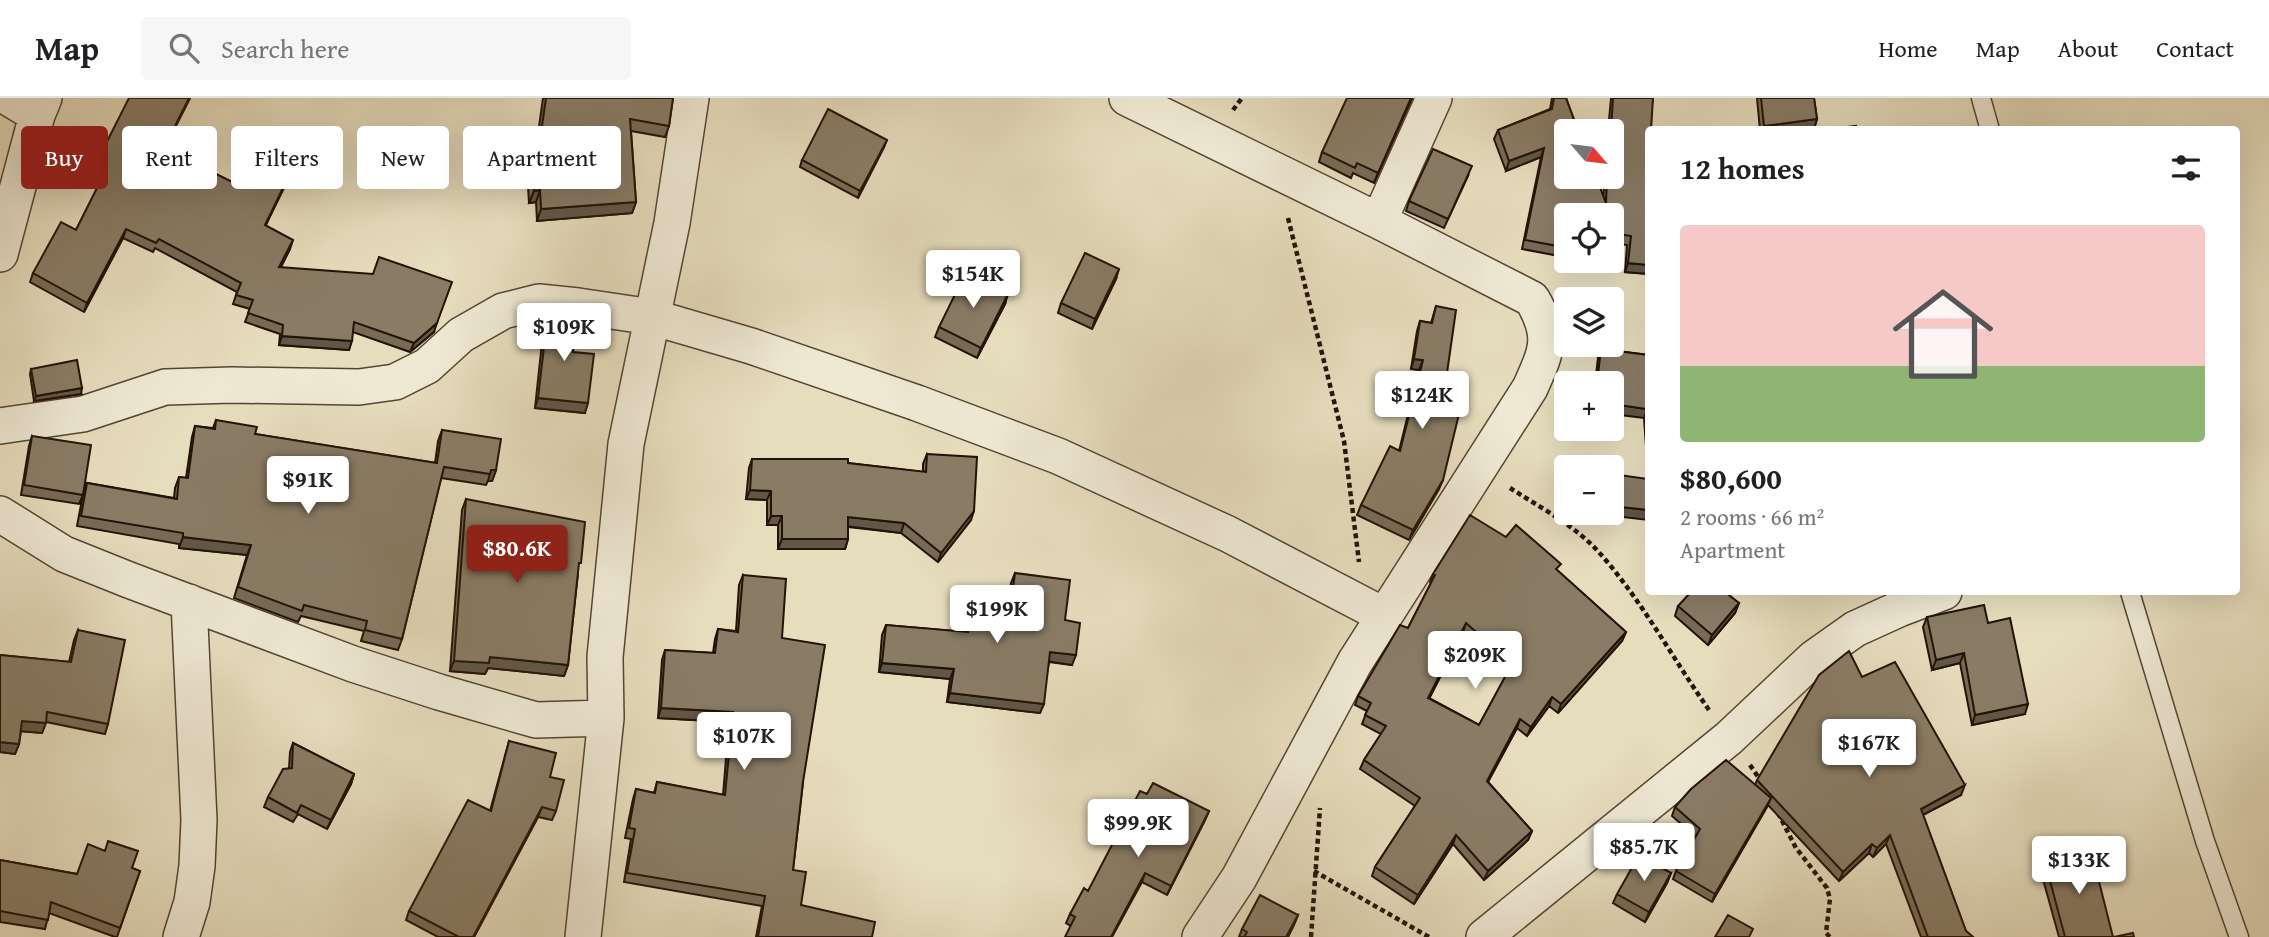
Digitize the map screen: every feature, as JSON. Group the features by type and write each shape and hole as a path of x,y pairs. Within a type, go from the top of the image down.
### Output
{"street":[{"path":"583,937 606,718 605,657 626,444 672,223 691,98"},
{"path":"1127,98 1532,299 1545,321 1546,354 1530,388 1480,468 1373,610 1355,662 1239,877 1200,937"},
{"path":"1379,221 1434,98"},
{"path":"0,254 30,104"},
{"path":"0,426 83,414 165,387 359,387 395,382 427,366 461,335 503,311 539,302 652,317 751,346 917,403 1058,456 1227,534 1373,610"},
{"path":"0,514 64,554 353,664 536,720 606,718"},
{"path":"1484,937 1729,738 1814,658 1855,629 1937,595"},
{"path":"181,937 192,902 199,820 189,602"}],"lane":[{"path":"1980,98 1989,126"},
{"path":"2131,595 2201,827 2239,937"}],"path":[{"path":"1280,173 1298,264 1327,366 1344,441 1373,610"},
{"path":"1480,468 1566,524 1593,546 1625,586 1763,783"},
{"path":"1311,937 1321,802"},
{"path":"1773,803 1796,848 1827,888 1830,899 1826,933 1830,937"},
{"path":"1314,871 1429,937"}],"building":[{"path":"129,98 189,98 175,126 122,126 122,189 217,189 217,174 231,182 231,189 282,189 265,225 293,240 279,267 373,274 379,257 452,282 437,323 414,343 354,322 352,341 282,336 283,325 248,313 253,300 236,295 241,283 159,239 156,243 126,229 87,303 33,273 61,222 76,230 96,189 108,189 108,139"},
{"path":"546,98 673,98 669,126 630,119 636,202 541,209 540,190 534,189 621,189 621,126 542,126"},
{"path":"1347,98 1411,98 1378,173 1357,163 1355,168 1322,152"},
{"path":"1554,98 1566,98 1574,119 1554,119 1554,189 1601,189 1606,203 1554,203 1554,245 1525,240 1544,148 1509,161 1498,130 1552,109"},
{"path":"1613,98 1653,98 1651,126 1645,126 1645,265 1628,263 1631,236 1624,235 1624,203 1606,203 1607,189 1624,189 1624,119 1612,119"},
{"path":"1761,98 1814,98 1817,119 1764,126"},
{"path":"828,109 887,140 860,191 802,160"},
{"path":"1433,149 1472,166 1448,219 1409,201"},
{"path":"1085,253 1119,269 1095,319 1061,303"},
{"path":"966,272 1008,294 981,348 939,327"},
{"path":"1436,306 1456,310 1446,380 1466,385 1443,480 1413,530 1361,505 1390,446 1400,451 1423,360 1414,359 1420,321 1432,323"},
{"path":"548,313 577,316 573,352 594,354 588,403 538,398"},
{"path":"1624,352 1645,355 1645,409 1624,406 1624,371 1598,371 1600,357 1624,357"},
{"path":"77,360 82,388 36,396 31,369"},
{"path":"216,420 257,427 255,434 437,463 442,430 501,439 496,470 491,470 490,474 444,467 402,639 365,630 367,621 304,605 302,611 238,587 251,545 183,537 183,533 81,516 87,483 177,499 179,477 188,478 195,426 215,429"},
{"path":"32,436 91,445 83,495 24,485"},
{"path":"927,454 977,457 974,511 941,553 904,523 848,517 848,539 782,539 782,516 771,516 771,491 750,490 752,459 848,459 848,463 926,472"},
{"path":"1624,476 1645,479 1645,510 1624,507"},
{"path":"466,499 585,522 568,665 490,657 489,663 454,661"},
{"path":"1470,515 1506,537 1516,525 1561,564 1556,569 1626,632 1561,704 1552,697 1531,727 1520,719 1487,781 1532,831 1488,871 1456,835 1418,895 1375,867 1420,798 1364,760 1386,726 1365,715 1371,703 1358,696 1400,625 1408,628 1435,575 1433,574","holes":["1466,623 1512,664 1479,725 1428,698"]},
{"path":"1015,573 1070,580 1065,620 1080,623 1076,655 1050,652 1044,704 950,693 954,669 882,663 886,625 968,632 969,623 1008,626"},
{"path":"743,575 786,579 782,638 825,645 803,782 793,870 806,872 801,905 875,922 872,937 758,937 765,896 627,873 635,829 629,828 636,789 655,793 657,782 725,795 733,712 661,708 665,650 715,653 718,629 738,632"},
{"path":"1688,595 1729,595 1739,603 1712,635 1678,606"},
{"path":"1984,605 1988,623 2010,618 2028,704 1975,715 1964,653 1936,660 1927,617"},
{"path":"78,630 125,640 108,724 47,712 46,723 22,721 19,744 0,742 0,655 71,662"},
{"path":"1849,651 1862,677 1895,662 1965,785 1921,809 1966,931 1973,937 1928,937 1890,835 1877,848 1872,844 1843,872 1757,780 1819,675"},
{"path":"509,741 556,753 550,777 564,780 556,811 542,807 473,937 459,937 409,911 468,800 491,811"},
{"path":"293,743 354,774 331,820 301,805 297,813 268,797 283,769 292,768"},
{"path":"1726,760 1771,798 1715,894 1676,871 1700,829 1675,807 1691,789"},
{"path":"1153,783 1209,811 1171,886 1145,873 1111,937 1065,937 1075,917 1070,914 1084,888 1088,891 1140,791 1147,794"},
{"path":"108,841 138,851 132,868 140,871 120,928 51,902 48,920 0,911 0,860 77,874 88,844 105,851"},
{"path":"2091,850 2113,937 2065,937 2045,862"},
{"path":"1639,855 1671,873 1649,912 1617,894"},
{"path":"1260,895 1298,915 1286,937 1244,937 1247,932 1242,929"},
{"path":"1728,915 1753,929 1749,937 1715,937"},
{"path":"2133,933 2134,937 2114,937"}]}
